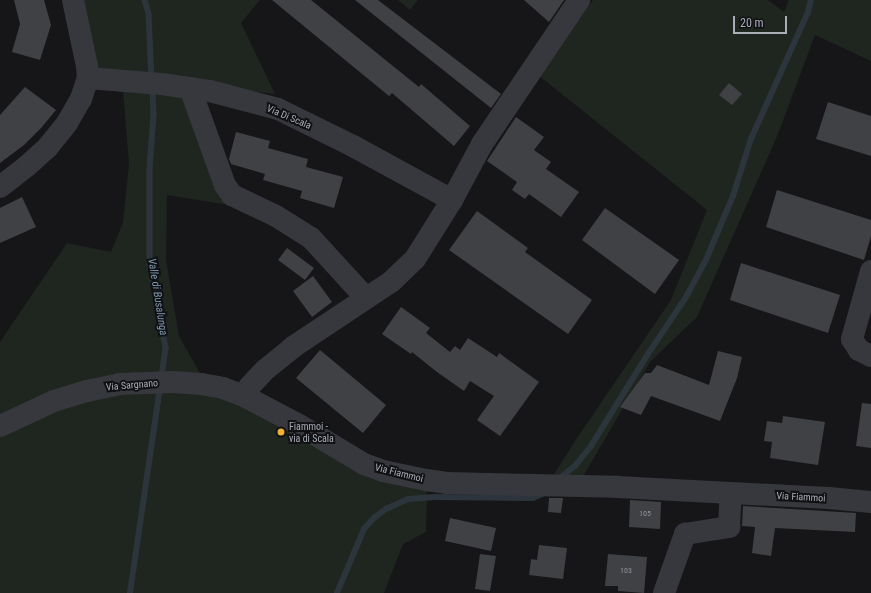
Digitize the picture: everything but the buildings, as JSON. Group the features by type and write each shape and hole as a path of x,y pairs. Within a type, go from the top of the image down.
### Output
{"street":[{"path":"0,187 27,166 52,142 67,123 81,99 88,78 87,66 73,0"},
{"path":"246,397 249,387 265,370 293,347 391,282 415,260 452,200 482,144 579,0"},
{"name":"Via Di Scala","path":"88,78 162,84 210,91 278,109 353,146 452,200"},
{"path":"190,88 225,185 232,195 276,216 312,238 366,298"},
{"path":"871,271 852,339 859,350 871,356"},
{"name":"Via Sargnano","path":"0,426 54,401 86,391 119,384 173,382 208,385 223,388 246,397"},
{"name":"Via Fiammoi","path":"246,397 299,425 364,464 383,471 447,483 568,486 731,493 829,498 871,502"},
{"path":"664,593 685,534 729,527 731,493"}],"shaded area":[{"path":"78,0 260,0 241,23 275,94 191,84 229,205 167,195 166,260 179,336 201,375 427,490 426,532 403,544 384,593 0,593 0,342 67,243 111,252 123,223 129,164 122,78 94,74"},
{"path":"398,0 418,0 410,10"},
{"path":"593,0 768,0 784,12 789,0 871,0 871,61 815,35 778,134 697,317 650,362 581,480 549,482 577,438 671,300 707,210 538,75"}],"waterway":[{"name":"Valle di Busalunga","path":"145,0 149,14 152,79"},
{"path":"559,479 575,466 591,446 648,354 685,299 706,260 733,196 751,139 808,12 811,0"},
{"name":"Valle di Busalunga","path":"153,88 154,114 150,170 150,264 166,348 162,377"},
{"name":"Valle di Busalunga","path":"130,593 160,388"},
{"path":"337,593 364,529 374,518 386,509 408,499 435,497 533,498 542,494"}],"place":[{"name":"Fiammoi - via di Scala","path":"281,432"}]}
